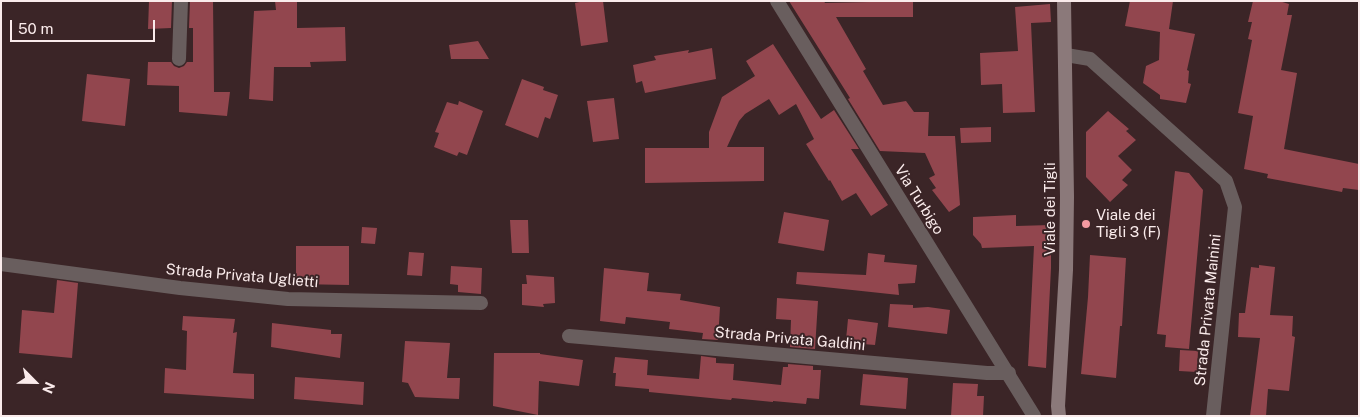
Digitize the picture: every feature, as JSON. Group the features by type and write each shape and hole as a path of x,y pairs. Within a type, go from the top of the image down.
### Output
{"main road":[{"name":"Viale dei Tigli","path":"1060,416 1058,406 1066,270 1066,55 1064,1"}],"street":[{"path":"179,59 181,1"},
{"name":"Via Turbigo","path":"777,1 1034,416"},
{"name":"Strada Privata Mainini","path":"1066,55 1090,59 1226,181 1235,207 1213,416"},
{"name":"Strada Privata Uglietti","path":"1,264 288,299 481,303"},
{"name":"Strada Privata Galdini","path":"569,336 987,374 1009,373"}],"building":[{"path":"149,1 172,1 171,28 148,29"},
{"path":"190,1 213,1 214,92 230,92 227,116 179,112 179,86 147,85 148,62 171,62 179,68 187,62 193,62 193,28 189,28"},
{"path":"275,1 297,1 297,28 345,27 346,61 310,62 311,67 274,67 273,101 249,99 254,11 276,10"},
{"path":"603,1 608,42 581,46 575,3"},
{"path":"789,1 824,1 825,3 913,1 913,17 836,17 866,69 863,71 883,105 906,101 914,112 929,112 928,136 955,136 960,205 949,212 932,190 936,188 929,178 935,175 925,153 880,151 848,99 850,98"},
{"path":"1130,1 1173,1 1169,29 1195,34 1187,70 1189,71 1188,83 1191,84 1186,103 1160,99 1160,95 1143,83 1146,66 1159,60 1160,32 1125,26"},
{"path":"1253,1 1279,1 1289,4 1287,15 1292,15 1281,70 1297,73 1284,149 1359,164 1359,190 1343,188 1342,192 1267,178 1268,174 1244,169 1253,116 1238,113 1252,40 1248,39 1252,22 1248,22"},
{"path":"1050,4 1051,22 1031,23 1035,112 1003,113 1002,84 981,85 980,53 1018,51 1015,7"},
{"path":"478,41 489,59 451,59 449,45"},
{"path":"773,44 821,119 834,110 859,149 851,149 888,205 871,216 856,193 842,201 806,144 814,139 796,104 779,115 769,99 745,114 739,121 727,147 764,147 764,181 645,183 645,148 709,148 709,132 722,97 755,76 746,61"},
{"path":"712,48 716,79 645,93 642,81 636,83 633,65 656,60 654,56 689,50 688,53"},
{"path":"87,74 130,79 125,126 82,121"},
{"path":"522,79 544,87 543,90 558,95 550,119 545,117 538,138 505,125"},
{"path":"614,98 619,139 593,142 587,101"},
{"path":"459,101 483,111 467,155 459,152 457,156 434,147 439,133 435,132 447,102 458,105"},
{"path":"1108,111 1129,129 1126,131 1136,140 1118,156 1132,170 1122,180 1128,185 1110,202 1086,177 1086,132"},
{"path":"991,127 991,142 961,143 960,128"},
{"path":"1175,171 1189,173 1203,190 1189,349 1165,347 1166,335 1157,334"},
{"path":"784,212 829,220 824,251 778,243"},
{"path":"1016,215 1016,226 1051,225 1051,268 1046,368 1028,366 1034,246 982,248 973,235 973,217"},
{"path":"510,220 528,220 529,253 512,253"},
{"path":"362,227 377,228 375,244 361,243"},
{"path":"296,246 349,246 349,285 296,284"},
{"path":"409,252 424,253 422,276 407,275"},
{"path":"868,253 885,255 884,262 917,265 915,283 898,284 899,295 796,284 797,272 866,275"},
{"path":"1090,255 1126,258 1122,326 1120,326 1116,378 1081,374"},
{"path":"1259,265 1275,267 1270,315 1293,316 1292,336 1295,337 1289,391 1268,389 1266,416 1250,416 1260,338 1238,337 1239,313 1245,313 1251,267 1259,268"},
{"path":"451,266 482,268 481,294 458,292 458,285 450,284"},
{"path":"604,268 649,273 647,291 681,294 680,300 720,307 718,340 702,339 703,333 669,329 670,322 626,317 625,324 600,321"},
{"path":"526,275 554,277 555,303 543,304 544,307 522,305 522,284 527,284"},
{"path":"57,280 78,283 72,358 19,353 22,310 54,313"},
{"path":"777,298 818,301 815,349 790,347 791,320 776,319"},
{"path":"890,304 913,305 913,308 928,307 950,310 947,334 888,327"},
{"path":"183,316 235,319 233,333 237,332 233,373 254,374 254,399 164,393 165,368 186,370 187,331 182,330"},
{"path":"848,319 878,323 875,345 863,344 863,351 845,350"},
{"path":"272,323 331,330 331,334 342,334 340,358 271,347"},
{"path":"405,341 450,343 447,378 460,378 459,399 415,397 408,383 402,382"},
{"path":"1180,350 1198,351 1197,372 1179,371"},
{"path":"494,353 540,353 583,360 579,386 539,381 538,415 493,406"},
{"path":"701,356 716,358 716,363 734,364 733,380 781,385 783,367 788,367 788,364 813,366 813,370 821,370 819,399 807,398 806,404 732,398 731,400 649,392 649,389 615,386 616,373 613,373 615,357 648,360 647,375 699,379"},
{"path":"863,374 908,378 906,409 860,405"},
{"path":"295,377 364,382 363,405 294,399"},
{"path":"953,383 978,384 977,396 984,396 983,416 951,416"}],"place":[{"name":"Viale dei Tigli 3 (F)","path":"1086,224"}]}
